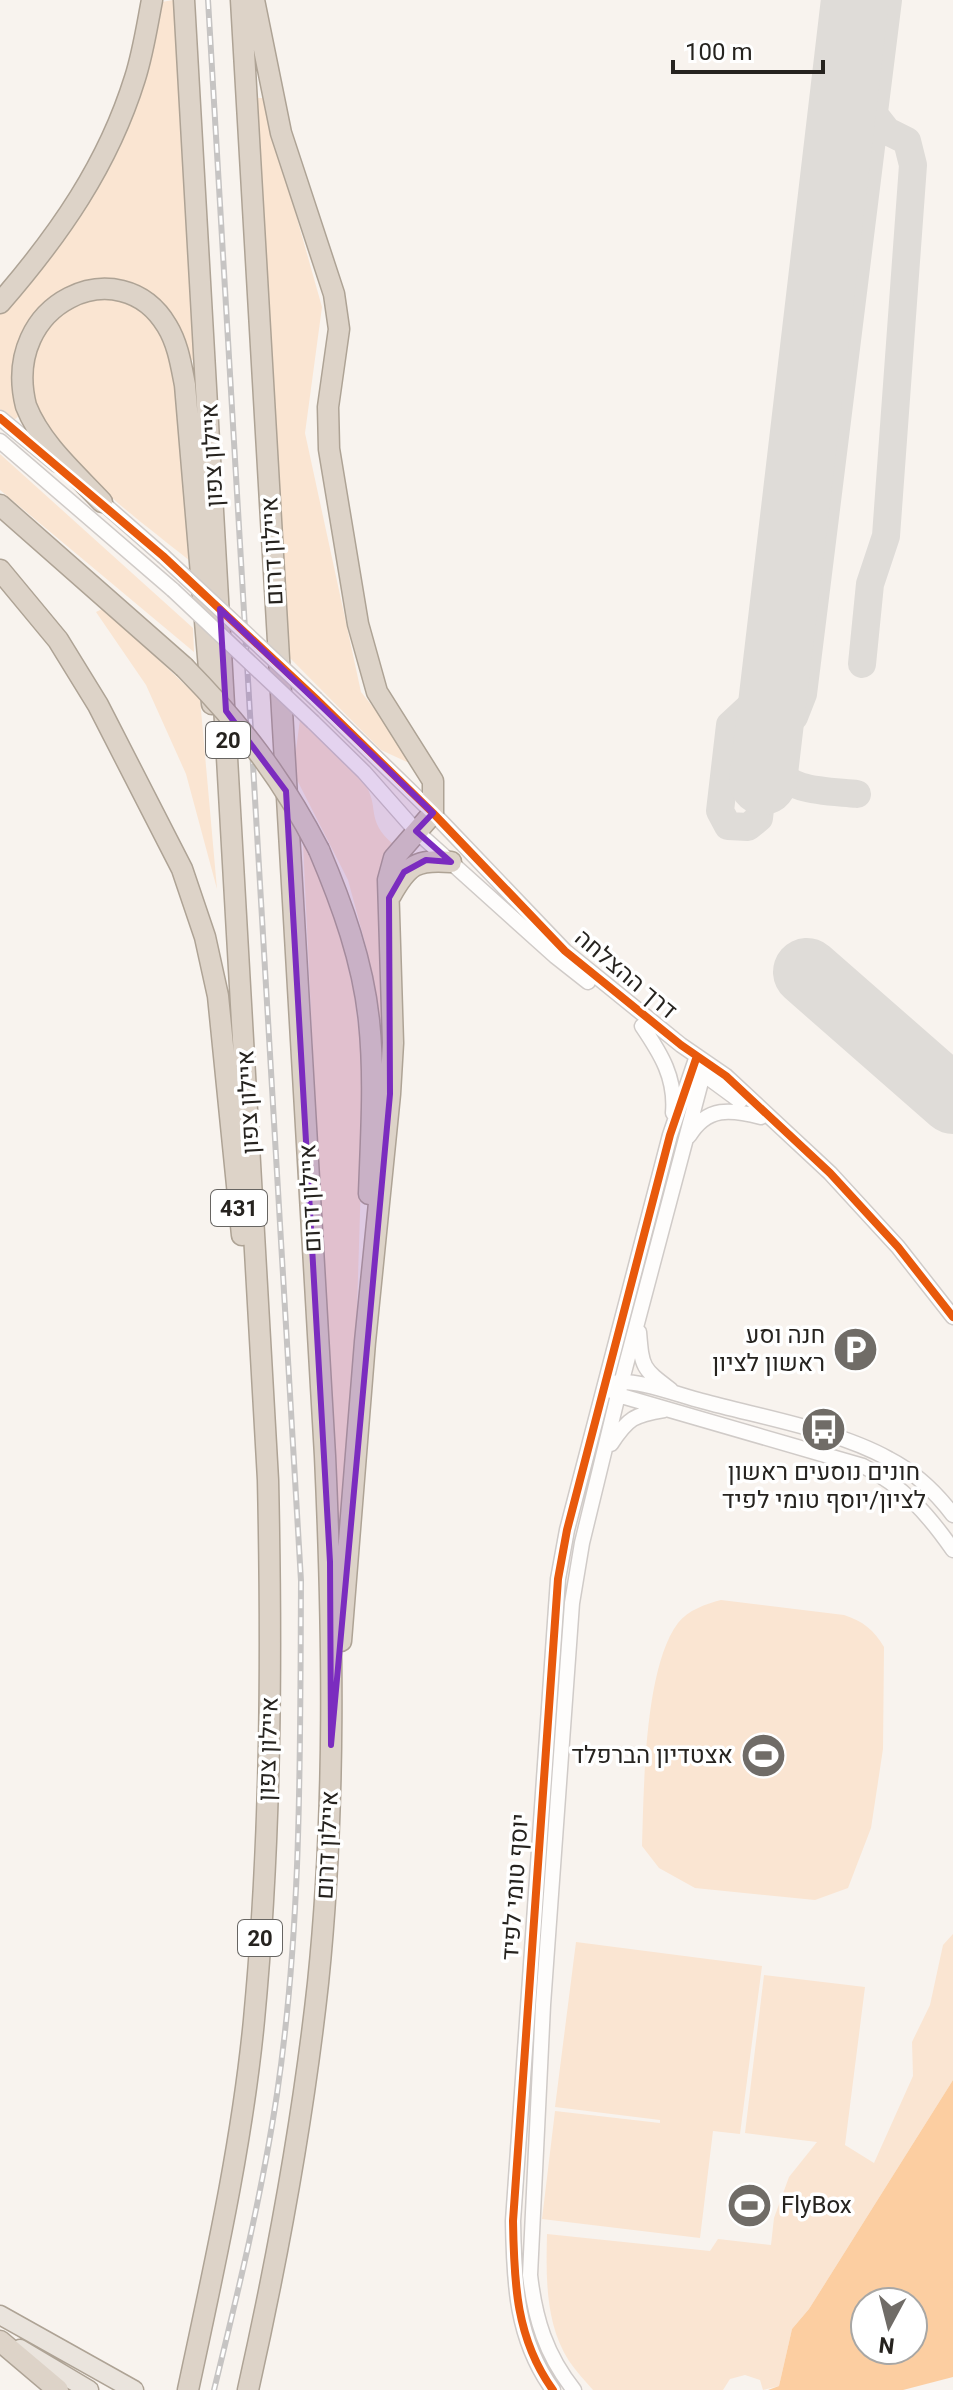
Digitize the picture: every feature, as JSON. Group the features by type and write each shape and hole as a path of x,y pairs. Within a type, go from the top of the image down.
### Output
{"highway":[{"path":"0,303 55,236 102,162 136,76 152,0"},
{"name":"איילון צפון","path":"184,0 268,1480 270,1676 262,1905 254,2022 228,2193 188,2390"},
{"name":"איילון דרום","path":"241,0 325,1456 330,1562 331,1745 318,1983 286,2204 248,2390"},
{"path":"254,0 281,133 334,294 339,329 328,407 329,449 358,624 377,692 433,781 433,813 394,858 388,880 392,1056 331,1745"},
{"path":"102,502 55,452 33,420 20,388 17,369 22,340 31,324 47,308 66,296 103,290 135,296 152,308 173,338 182,368 227,882 239,943"},
{"path":"0,505 184,667 247,735 277,776 319,850 347,923 369,1019 371,1098 365,1342"},
{"name":"431","path":"0,570 58,640 98,705 182,869 205,937 222,1023 268,1480"},
{"path":"389,898 404,872 426,860 451,862"},
{"path":"0,2339 58,2390"}],"main road":[{"path":"0,2315 134,2390"},
{"path":"0,2339 89,2390"}],"street":[{"name":"דרך ההצלחה","path":"0,418 163,556 316,699 433,813 565,951 807,1153"},
{"name":"דרך ההצלחה","path":"0,441 173,590 364,772 416,831 555,956 642,1026 700,1064 726,1076 861,1204 953,1317"},
{"path":"642,1026 668,1067 673,1087 670,1135"},
{"path":"670,1135 700,1064"},
{"name":"יוסף טומי לפיד","path":"574,2390 552,2359 540,2328 530,2275 543,2005 572,1603 582,1543 700,1064"},
{"path":"682,1146 694,1127 712,1112 735,1111 761,1117"},
{"name":"יוסף טומי לפיד","path":"553,2390 535,2362 522,2330 513,2275 513,2221 558,1579 567,1530 670,1135"},
{"path":"638,1319 641,1359 645,1368 677,1395"},
{"path":"604,1384 677,1395 825,1434 870,1450 921,1480 953,1515"},
{"path":"620,1388 668,1409 863,1466 893,1483 920,1506 953,1550"},
{"path":"605,1455 623,1425 633,1417 668,1409"}],"highlighted area":[{"path":"220,609 433,813 416,831 451,862 426,860 404,872 389,898 390,1094 331,1745 330,1562 286,791 226,711"}],"shaded area":[{"path":"173,0 197,362 190,359 170,314 143,288 113,280 82,287 54,306 33,335 21,372 21,414 13,421 0,409 0,314 76,221 108,170 138,101 162,2"},
{"path":"251,98 263,98 322,307 305,433 361,692 417,762 407,762 381,750 286,654"},
{"path":"85,299 123,300 141,307 167,341 179,408 190,561 74,462 54,438 28,389 27,369 33,334"},
{"path":"0,454 193,628 194,652 0,490"},
{"path":"104,608 200,699 217,889 186,774 146,685 96,612"},
{"path":"300,720 364,783 372,799 379,827 393,844 386,1017 379,1022 367,950 348,880 293,772"},
{"path":"303,843 335,911 354,994 360,1042 363,1115 351,1503 342,1588 328,1371"},
{"name":"אצטדיון הברפלד","path":"721,1600 844,1615 867,1627 884,1647 883,1749 871,1828 848,1888 815,1900 695,1888 659,1868 642,1846 648,1730 658,1669 667,1643 682,1618"},
{"path":"953,1934 953,2080 809,2309 792,2329 779,2386 763,2390 760,2380 745,2375 730,2379 723,2390 593,2390 569,2361 555,2331 547,2283 547,2234 710,2251 718,2239 771,2245 774,2218 789,2177 817,2142 745,2133 764,1975 865,1987 845,2145 874,2163 913,2076 912,2042 930,2005 943,1945"},
{"path":"576,1942 762,1966 740,2134 713,2131 700,2238 542,2219 555,2111 660,2123 660,2120 555,2107"},
{"path":"953,2080 953,2377 903,2390 768,2390 779,2386 792,2329 809,2309"}],"taxiway":[{"path":"874,112 888,0"},
{"path":"843,104 869,108 887,131 907,141 913,165 886,536 870,584 862,664"},
{"path":"857,794 798,785 781,773 778,764 783,726 794,717 803,694 875,115"},
{"path":"763,781 759,818 748,827 728,826 720,811 730,725 774,684"}],"runway":[{"path":"763,781 855,0"},
{"path":"807,972 953,1100"}],"railway":[{"path":"208,0 301,1581 298,1838 285,2030 264,2169 214,2390"}],"cycle path":[{"path":"0,418 163,556 316,699 433,813 565,951 681,1045 726,1076 830,1173 898,1247 953,1317"},
{"path":"553,2390 531,2351 524,2330 516,2288 513,2221 558,1579 567,1530 670,1135 697,1056"}],"place":[{"name":"חנה וסע ראשון לציון","path":"856,1349"},
{"name":"חונים נוסעים ראשון לציון/יוסף טומי לפיד","path":"824,1430"},
{"name":"אצטדיון הברפלד","path":"764,1755"},
{"name":"FlyBox","path":"750,2205"}]}
